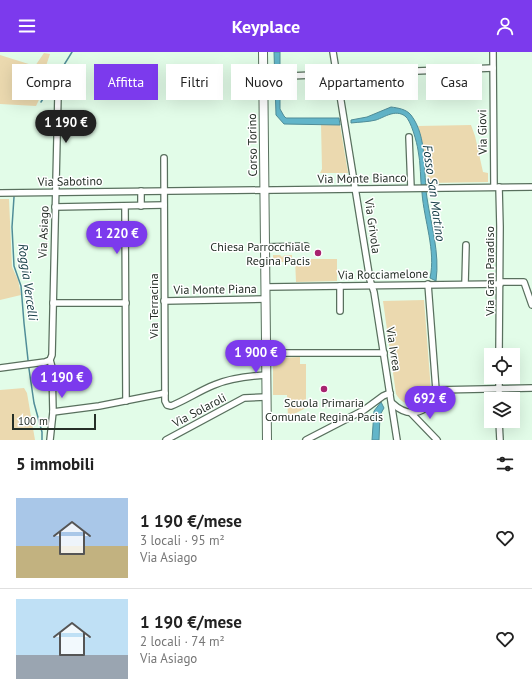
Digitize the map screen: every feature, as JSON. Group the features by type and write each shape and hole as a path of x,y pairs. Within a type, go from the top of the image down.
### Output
{"main road":[{"name":"Corso Torino","path":"263,52 263,64"},
{"name":"Corso Torino","path":"263,100 267,440"}],"street":[{"name":"Via Grivola","path":"333,52 335,64"},
{"name":"Via Giovi","path":"493,52 496,187"},
{"path":"418,71 493,68"},
{"name":"Via Asiago","path":"50,440 53,412 52,367 50,360 52,355 58,100"},
{"name":"Via Grivola","path":"341,100 372,285"},
{"path":"409,137 411,188"},
{"name":"Via Terracina","path":"164,158 166,405 171,406 214,385 229,380 247,376 266,375"},
{"name":"Via Gran Paradiso","path":"496,187 500,283 499,348"},
{"name":"Via Monte Bianco","path":"265,190 532,187"},
{"name":"Via Sabotino","path":"0,193 265,190"},
{"path":"141,191 141,206"},
{"path":"55,207 164,205"},
{"path":"125,206 126,400"},
{"path":"465,284 466,245"},
{"path":"265,247 306,246"},
{"name":"Via Rocciamelone","path":"266,286 524,282 532,305"},
{"path":"392,404 397,408 411,413 425,409 434,399 436,390 428,284"},
{"name":"Via Ivrea","path":"372,285 398,440"},
{"path":"340,286 340,311"},
{"name":"Via Monte Piana","path":"164,301 266,299"},
{"path":"53,303 126,303"},
{"path":"266,353 384,353"},
{"path":"0,368 47,362 50,360"},
{"path":"499,384 499,390"},
{"path":"436,390 499,390 532,388"},
{"path":"53,412 74,410 165,393"},
{"path":"306,440 364,410 382,396 390,393"},
{"name":"Via Solaroli","path":"166,440 244,398 266,397"},
{"path":"411,413 436,440"},
{"path":"499,428 500,440"}],"shaded area":[{"path":"44,53 50,54 47,64 36,64"},
{"path":"0,55 29,64 12,64 12,100 39,100 36,106 0,104"},
{"path":"321,124 340,125 348,173 320,173 322,169"},
{"path":"471,125 483,172 488,173 488,182 428,183 427,162 418,126"},
{"path":"0,199 9,199 12,267 18,280 21,295 0,300"},
{"path":"273,255 280,255 282,257 285,255 292,255 292,262 273,262"},
{"path":"295,259 337,259 337,281 296,282"},
{"path":"424,300 431,391 426,401 413,405 405,403 396,394 383,301"},
{"path":"300,357 300,364 306,364 306,408 288,417 287,395 273,395 273,361 275,358"},
{"path":"24,388 27,393 35,440 0,440 0,390"}],"water":[{"path":"274,52 280,52 280,64 274,64"},
{"path":"276,100 280,100 280,109 286,118 339,118 340,125 284,124 276,115"},
{"path":"391,107 407,111 411,115 420,134 424,155 427,198 436,250 436,281 430,278 432,257 421,188 419,155 415,137 407,118 401,114 394,113 373,121 351,123 351,120 367,117"},
{"path":"381,402 384,408 380,415 379,440 372,440 374,411"}],"waterway":[{"name":"Roggia Vercelli","path":"41,102 72,52"},
{"name":"Roggia Vercelli","path":"14,197 12,227 14,266 21,286 29,369 34,403 42,432 42,440"}],"place":[{"name":"Chiesa Parrocchiale Regina Pacis","path":"318,253"},
{"name":"Scuola Primaria Comunale Regina Pacis","path":"324,389"}],"water label":[{"name":"Fosso San Martino","path":"434,193"}]}
